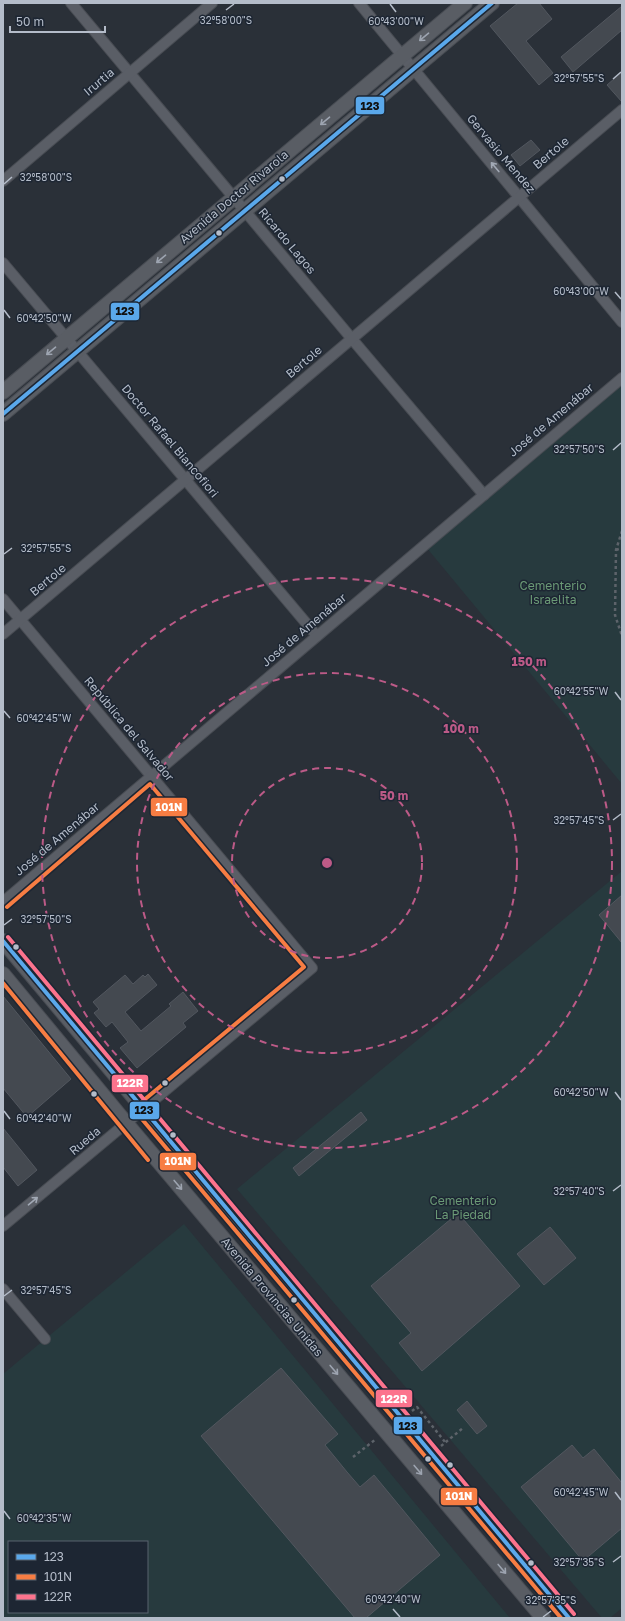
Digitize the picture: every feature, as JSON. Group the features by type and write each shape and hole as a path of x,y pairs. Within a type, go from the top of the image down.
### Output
{"main road":[{"name":"Avenida Doctor Rivarola","path":"3,392 465,3"},
{"name":"Avenida Doctor Rivarola","path":"3,414 492,3"},
{"name":"Avenida Provincias Unidas","path":"3,942 142,1110 569,1618"},
{"name":"Avenida Provincias Unidas","path":"3,974 126,1123 543,1618"}],"street":[{"name":"Ricardo Lagos","path":"71,3 484,495"},
{"name":"Irurtia","path":"3,181 212,3"},
{"name":"Gervasio Mendez","path":"359,3 622,322"},
{"name":"Bertole","path":"3,634 622,110"},
{"name":"Doctor Rafael Biancofiori","path":"3,263 317,636"},
{"name":"José de Amenábar","path":"3,902 622,378"},
{"name":"República del Salvador","path":"3,599 312,968"},
{"name":"Rueda","path":"3,1226 312,968"},
{"path":"3,1289 45,1339"}],"path":[{"path":"622,531 616,550 615,615 622,636"},
{"path":"616,550 622,548"},
{"path":"432,1454 462,1428"},
{"path":"353,1457 361,1450"}],"green space":[{"name":"Cementerio Israelita","path":"622,381 622,784 426,547"},
{"name":"Cementerio La Piedad","path":"622,871 622,1608 610,1618 602,1618 237,1189"},
{"path":"184,1224 510,1618 3,1618 3,1374"}],"building":[{"path":"518,3 539,3 552,19 526,41 553,73 539,85 490,26"},
{"path":"622,6 622,30 573,72 561,57"},
{"path":"622,72 622,102 607,85"},
{"path":"531,140 540,150 520,166 511,155"},
{"path":"622,895 622,943 599,915"},
{"path":"148,974 157,985 125,1012 141,1031 171,1006 169,1004 183,992 198,1011 183,1023 186,1027 137,1068 120,1048 128,1042 112,1022 106,1027 94,1013 99,1009 93,1002 125,975 133,984 143,975 145,977"},
{"path":"3,996 71,1079 27,1117 3,1088"},
{"path":"361,1112 367,1120 299,1176 293,1168"},
{"path":"3,1128 37,1170 18,1186 3,1167"},
{"path":"458,1213 520,1286 422,1371 399,1343 411,1333 371,1286"},
{"path":"550,1227 576,1258 544,1285 517,1254"},
{"path":"281,1368 338,1434 325,1445 347,1472 360,1487 374,1475 440,1555 366,1618 355,1618 201,1436"},
{"path":"467,1401 487,1426 477,1434 457,1410"},
{"path":"572,1445 583,1458 594,1449 622,1483 622,1528 583,1561 521,1487"}],"transit line":[{"name":"123","path":"3,414 492,3"},
{"name":"101N","path":"7,907 150,784 304,967 138,1105 136,1112 561,1618"},
{"name":"122R","path":"8,937 574,1614"},
{"name":"123","path":"3,941 569,1618"},
{"name":"101N","path":"3,983 148,1160"}]}
